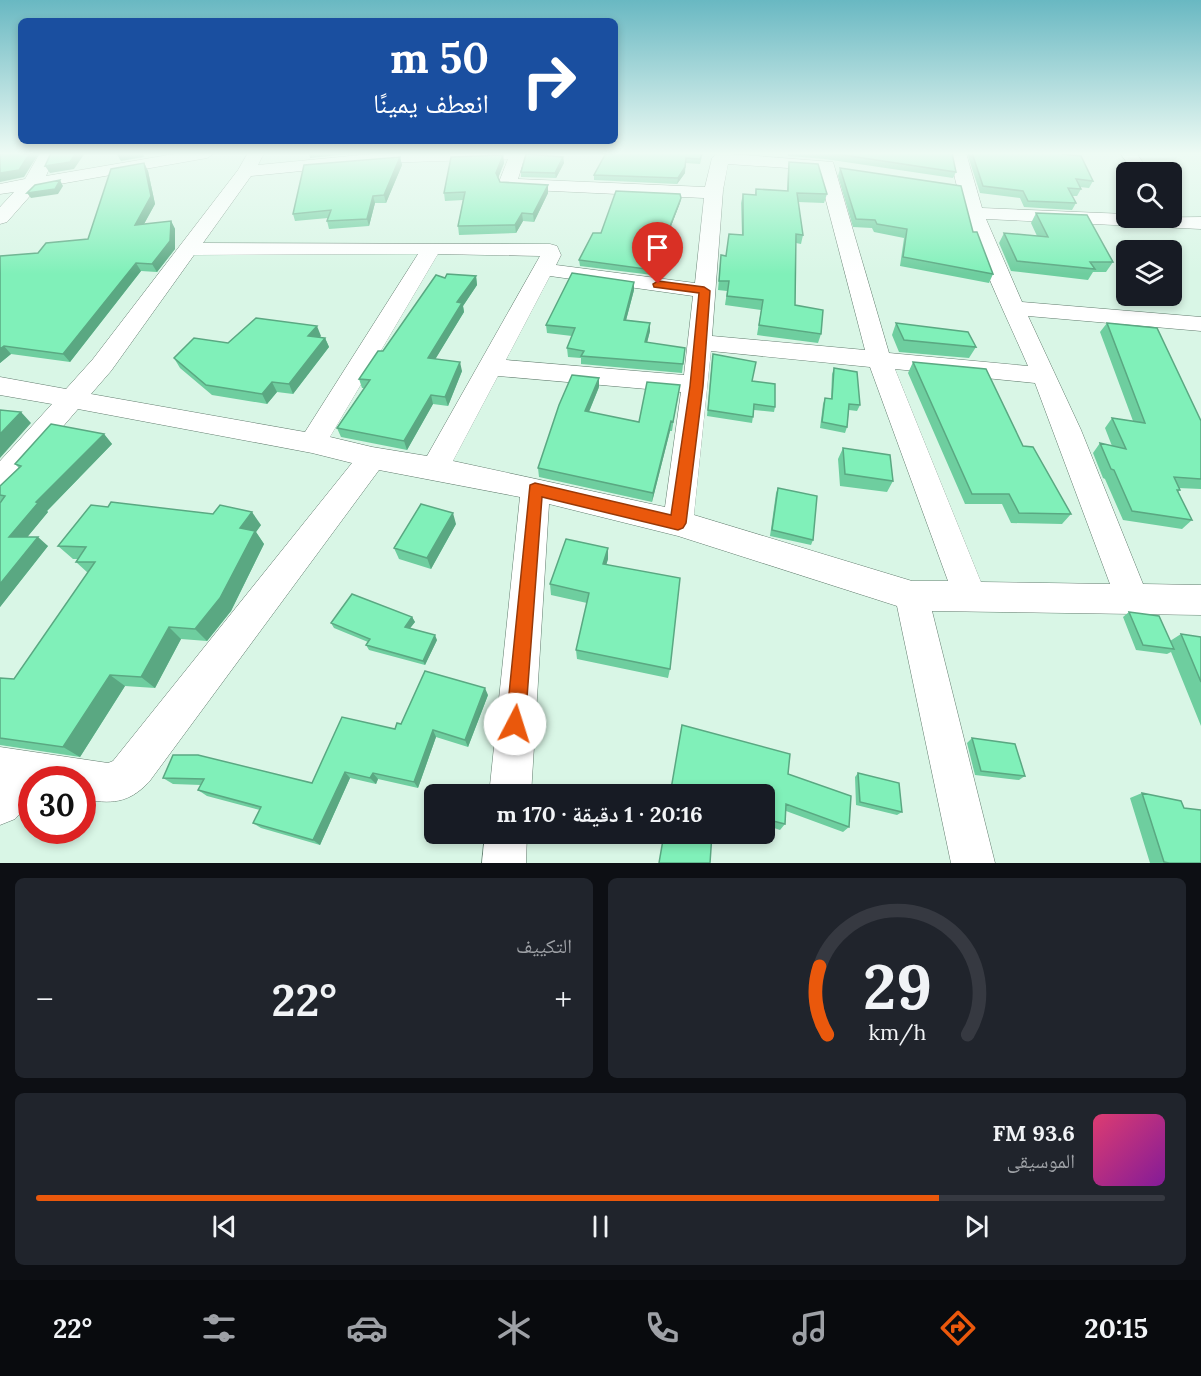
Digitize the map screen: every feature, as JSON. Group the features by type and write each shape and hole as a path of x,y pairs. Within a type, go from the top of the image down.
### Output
{"street":[{"path":"0,218 23,193"},
{"path":"0,480 74,400 102,365 228,193"},
{"path":"678,523 696,386 714,193"},
{"path":"843,193 879,359 970,596"},
{"path":"963,193 976,213 1133,600"},
{"path":"976,213 1116,216"},
{"path":"1182,219 1201,223"},
{"path":"312,443 432,248"},
{"path":"188,249 550,250 552,255 435,468"},
{"path":"543,269 704,291"},
{"path":"1013,308 1201,324"},
{"path":"699,342 1044,376"},
{"path":"489,367 696,386"},
{"path":"0,386 312,443 372,458 435,468 535,489 678,523 912,596 1201,600"},
{"path":"0,804 15,770 108,783 124,779 135,768 372,458"},
{"path":"511,784 535,489"},
{"path":"912,596 973,863"},
{"path":"504,863 505,844"}],"building":[{"path":"103,193 150,193 135,225 171,221 170,241 152,264 136,263 63,354 4,346 0,349 0,256 38,253 46,243 88,239"},
{"path":"298,193 385,193 373,196 367,219 327,221 331,210 293,214"},
{"path":"465,193 544,193 533,214 522,213 515,225 458,226"},
{"path":"615,193 680,194 681,198 653,270 579,260 593,233 601,233"},
{"path":"797,193 803,235 796,234 795,305 823,310 821,334 759,325 763,300 727,296 729,281 719,281 721,255 726,256 729,234 743,235 743,194"},
{"path":"848,193 963,193 973,232 977,232 993,274 903,257 907,229 877,224 875,220 856,219"},
{"path":"1024,193 1071,193 1076,203 1028,201"},
{"path":"1036,213 1087,215 1113,262 1090,262 1095,269 1017,261 1004,233 1048,237"},
{"path":"572,273 634,282 624,320 650,323 645,342 685,348 683,364 581,356 584,351 567,348 575,328 546,325"},
{"path":"447,274 476,276 457,302 462,303 428,358 460,362 445,397 431,395 404,441 337,428 370,380 359,379 378,351 383,351 436,275 445,278"},
{"path":"256,318 317,326 308,336 325,338 289,384 272,382 262,394 206,385 174,358 194,338 228,343"},
{"path":"896,323 968,332 976,347 904,340"},
{"path":"1107,323 1157,328 1201,421 1201,479 1174,477 1180,490 1177,490 1192,520 1132,511 1114,470 1111,469 1100,443 1126,449 1112,418 1145,423"},
{"path":"713,354 756,362 752,381 775,384 775,407 754,404 753,417 708,410"},
{"path":"913,362 986,369 1023,446 1033,447 1071,514 1019,513 1009,494 972,494"},
{"path":"834,368 857,372 860,405 849,404 847,427 822,422 825,398 832,399"},
{"path":"572,375 599,378 585,411 639,422 647,382 680,385 673,422 671,421 653,493 538,468 559,405"},
{"path":"0,410 21,412 0,434"},
{"path":"51,424 104,434 36,502 38,503 9,537 38,537 0,584 0,503 5,496 0,495 0,486 21,466 15,464"},
{"path":"843,448 890,455 893,481 845,474"},
{"path":"778,488 817,496 813,540 772,530"},
{"path":"111,502 213,514 220,505 252,512 240,528 255,531 220,598 195,629 169,627 141,677 110,675 63,747 0,738 0,678 14,679 95,562 76,562 86,547 58,546 91,505 108,507"},
{"path":"421,504 453,513 427,558 394,548"},
{"path":"566,539 608,548 603,564 680,578 670,669 576,650 589,593 550,584"},
{"path":"352,594 412,617 405,627 435,635 423,661 366,645 370,639 331,623"},
{"path":"1129,612 1159,616 1174,649 1143,645"},
{"path":"1181,634 1201,637 1201,682"},
{"path":"425,671 485,688 465,740 433,730 414,782 373,773 370,778 345,772 313,840 253,823 261,807 198,790 204,779 163,778 173,755 198,755 312,783 342,717 395,729 397,723 401,724"},
{"path":"682,725 790,754 788,774 851,796 849,827 786,804 785,824 775,822 775,784 672,784"},
{"path":"972,738 1015,744 1025,776 981,771"},
{"path":"858,773 899,783 902,812 860,802"},
{"path":"1142,793 1181,801 1184,808 1201,810 1201,863 1164,862"},
{"path":"662,844 711,844 710,863 659,863"}],"route":[{"path":"515,724 535,489 678,523 696,386 704,291 658,284"}]}
